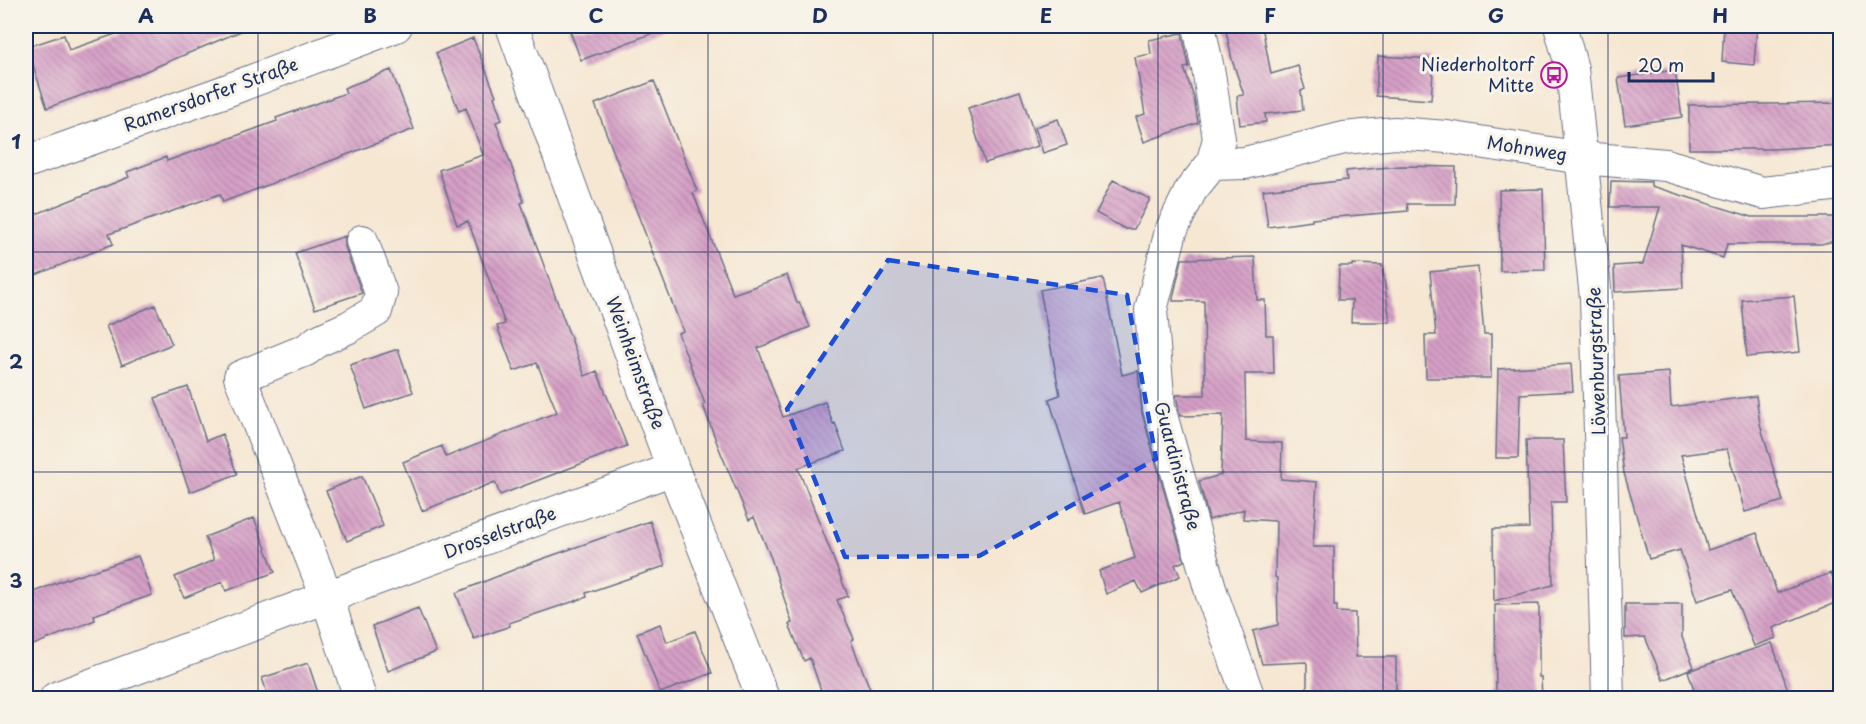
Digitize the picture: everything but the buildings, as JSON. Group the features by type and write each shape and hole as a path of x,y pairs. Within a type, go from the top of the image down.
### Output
{"street":[{"name":"Ramersdorfer Straße","path":"26,162 223,92 396,26"},
{"name":"Weinheimstraße","path":"512,26 673,470 763,699"},
{"name":"Guardinistraße","path":"1199,26 1219,139 1212,164 1191,190 1171,231 1151,310 1159,408 1212,595 1249,699"},
{"name":"Löwenburgstraße","path":"1560,26 1572,69 1596,298 1608,699"},
{"name":"Mohnweg","path":"1212,164 1245,163 1344,138 1395,133 1447,136 1582,158 1666,165 1764,193 1840,184"},
{"path":"360,699 327,597 240,377 306,351 318,341 349,327 376,311 381,293 362,241"},
{"name":"Drosselstraße","path":"56,699 673,470"}],"highlighted area":[{"path":"888,260 1127,295 1156,459 979,556 845,557 787,409"}],"place":[{"name":"Niederholtorf Mitte","path":"1554,75"}]}
